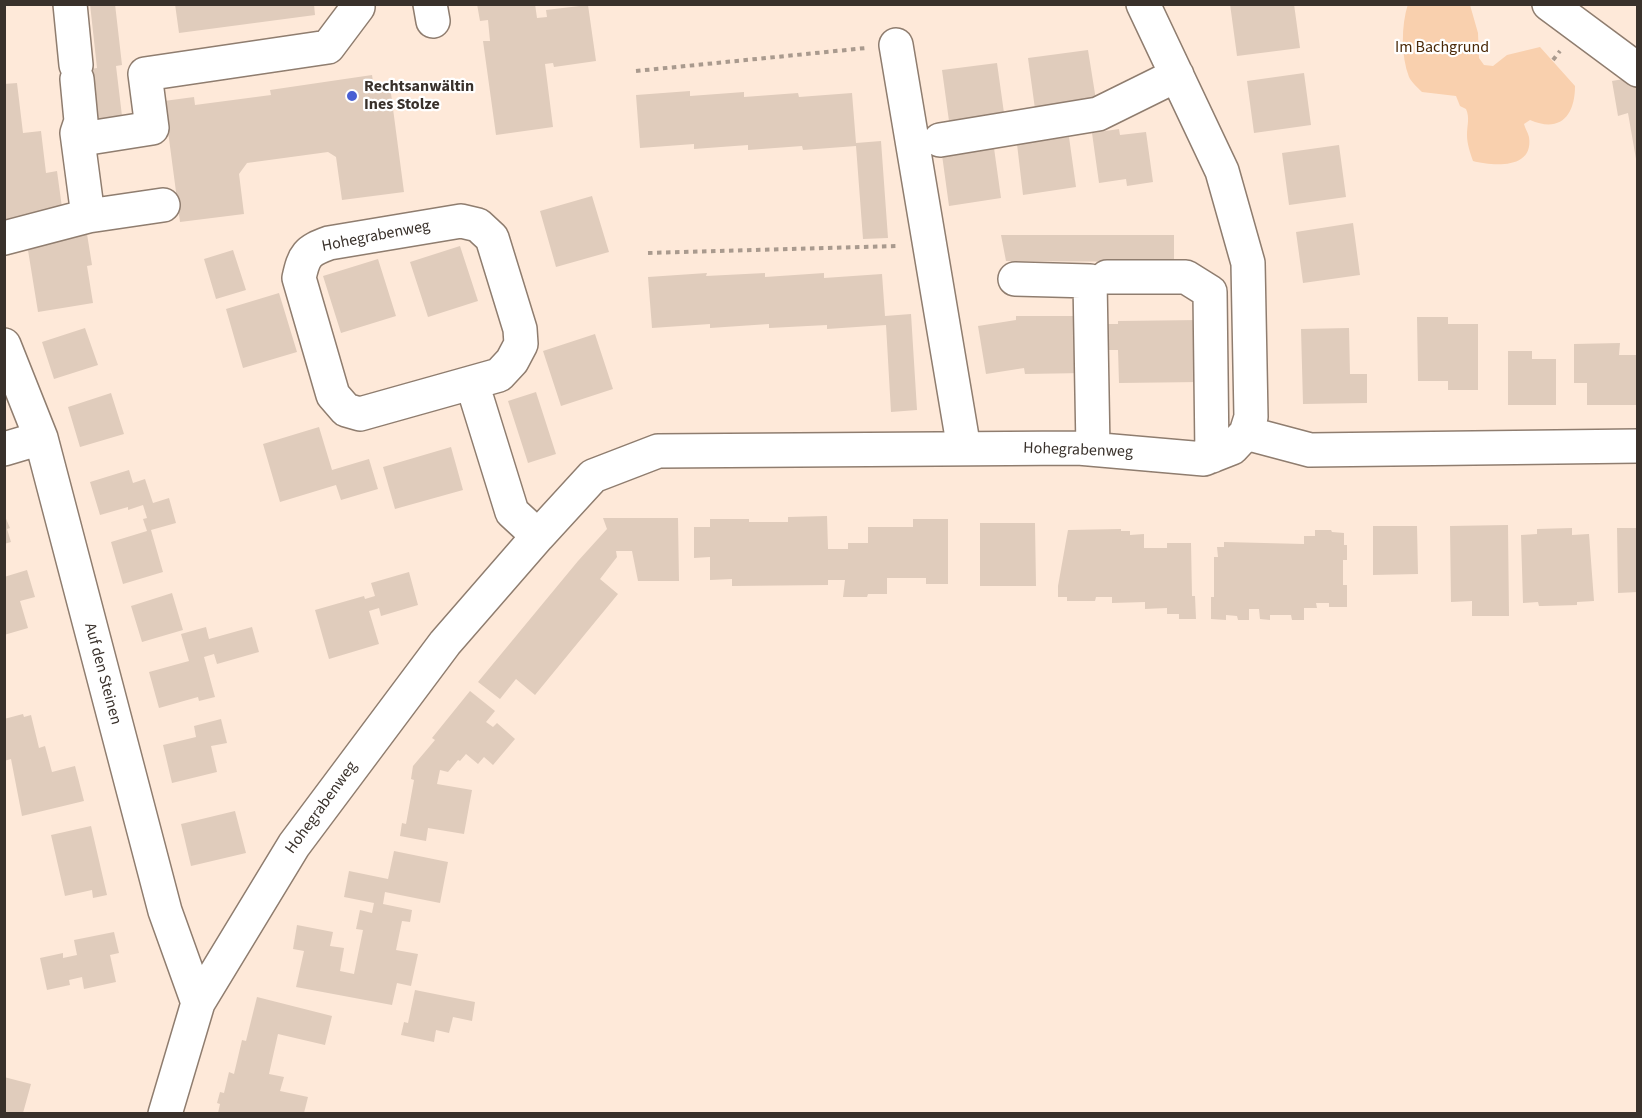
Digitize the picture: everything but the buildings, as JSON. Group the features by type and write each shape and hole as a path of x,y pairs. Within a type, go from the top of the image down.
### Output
{"street":[{"path":"70,4 81,121 76,133 88,216"},
{"path":"1143,4 1222,171 1248,263 1251,417 1246,433 1310,450 1638,446"},
{"path":"1549,4 1638,70"},
{"path":"96,137 152,128 145,74 328,47 364,5"},
{"path":"896,45 964,449"},
{"path":"940,140 1098,114 1177,75"},
{"path":"4,238 88,216 163,205"},
{"name":"Hohegrabenweg","path":"462,221 478,225 492,238 520,329 521,344 512,361 500,375 472,383 360,414 346,410 333,395 298,278 303,260 311,249 329,243 462,221"},
{"path":"1107,277 1186,277 1210,292 1212,456"},
{"path":"1014,279 1090,281 1093,449"},
{"name":"Auf den Steinen","path":"4,345 40,438 165,911 198,1004"},
{"path":"472,383 512,512 537,536"},
{"name":"Hohegrabenweg","path":"165,1113 198,1004 294,845 445,643 537,536 593,476 658,451 1093,449 1204,459 1232,448 1246,433"},
{"path":"4,449 40,438"}],"path":[{"path":"636,71 896,45"},
{"path":"648,253 929,245"}],"green space":[{"name":"Im Bachgrund","path":"1408,4 1470,5 1478,33 1479,58 1484,65 1493,66 1507,55 1540,47 1575,86 1569,113 1557,123 1541,124 1530,120 1524,124 1529,137 1529,148 1518,160 1500,164 1473,161 1467,135 1466,109 1460,106 1456,96 1422,92 1409,77 1404,60 1403,41"}],"place":[{"name":"Rechtsanwältin Ines Stolze","path":"352,96"}]}
